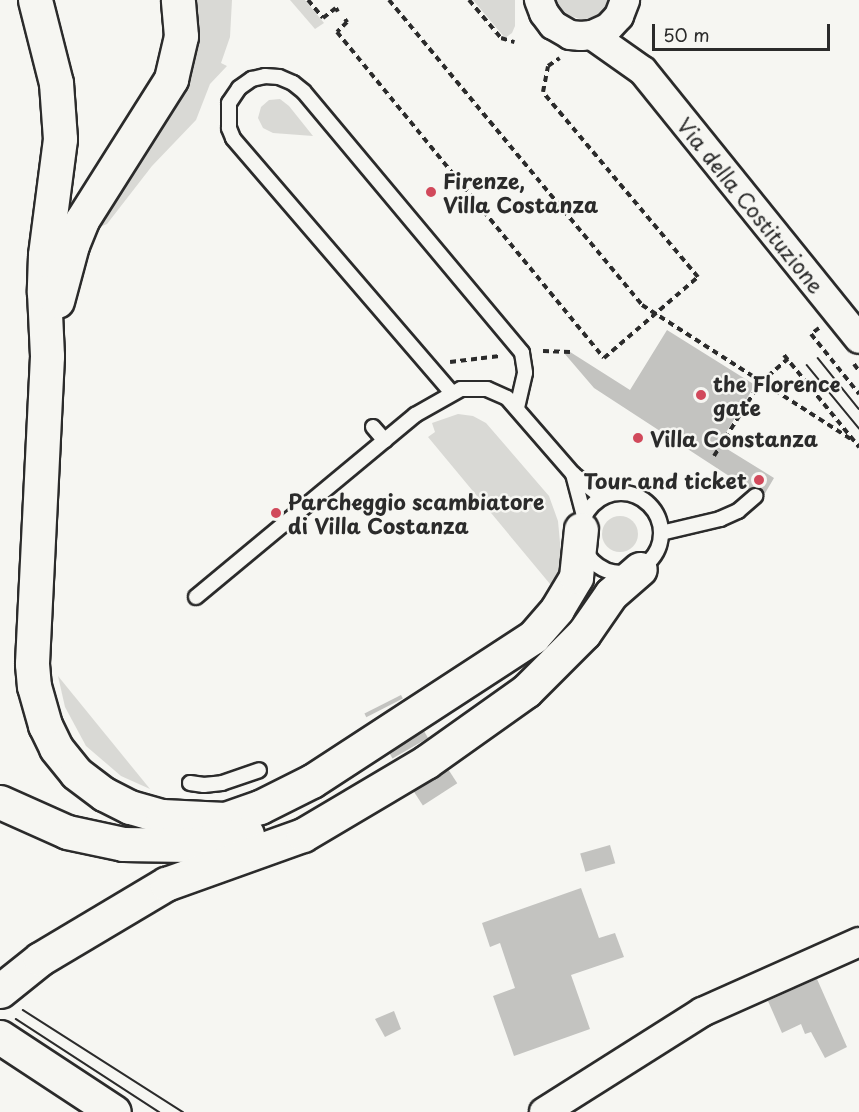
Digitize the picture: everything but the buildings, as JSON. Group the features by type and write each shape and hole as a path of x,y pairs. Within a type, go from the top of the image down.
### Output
{"main road":[{"path":"35,0 56,83 60,114 58,166 45,255 47,356 34,611 34,686 45,725 67,763 85,781 130,807 171,817 225,819 260,807 312,781 533,637 557,609 576,577 583,522"},
{"path":"47,356 60,285 82,220 171,79 181,36 178,0"},
{"path":"0,992 40,959 166,884 303,835 426,762 526,691 584,633 611,594 640,569"},
{"path":"0,802 29,817 84,837 137,846 189,845 295,825 426,762"},
{"path":"0,1037 114,1112"}],"street":[{"path":"539,0 550,23 561,31 577,36 592,35 608,28 623,5"},
{"name":"Via della Costituzione","path":"623,5 643,71"},
{"name":"Via della Costituzione","path":"592,35 643,71 855,350"},
{"path":"544,1112 702,1012 859,942"}],"lane":[{"path":"452,393 233,138 229,128 230,103 239,88 252,79 265,76 279,77 293,83 304,92 522,353 525,373 517,408"},
{"path":"196,597 415,415 452,393 470,388 487,389 501,395 517,408 573,474 601,497"},
{"path":"373,427 385,441"},
{"path":"573,474 583,522 582,543 586,555 595,564 606,571 618,573 640,569 655,554 661,533 655,513 639,498 618,493 601,497 583,522"},
{"path":"661,533 720,519 738,511 755,496"},
{"path":"190,783 204,785 222,783 259,770"}],"path":[{"path":"308,0 323,18 336,8 338,12"},
{"path":"389,0 642,305 760,383 854,441"},
{"path":"469,0 501,38 514,42"},
{"path":"345,19 347,22 337,32 604,358 657,315 698,277 543,92 548,66 561,57 571,57"},
{"path":"819,328 811,334 859,393"},
{"path":"855,350 859,371"},
{"path":"543,351 570,352"},
{"path":"448,362 500,356"},
{"path":"714,456 760,383 786,357 859,447"}],"shaded area":[{"path":"195,0 232,0 230,37 221,63 227,66 210,84 196,120 152,166 107,224 102,226 101,222 179,97 195,43"},
{"path":"290,0 305,0 324,23 315,29"},
{"path":"473,0 515,0 515,26 512,33 505,38"},
{"path":"555,0 609,0 601,14 583,20 564,14"},
{"path":"280,99 289,106 313,136 273,133 263,128 258,118 261,107 269,100"},
{"path":"458,414 473,416 486,423 549,496 558,521 562,564 555,590 428,437 435,432 432,423"},
{"path":"620,516 632,522 638,534 632,546 620,552 608,546 602,534 608,522"},
{"path":"58,676 150,789 121,776 86,746 65,707"}],"tram line":[{"path":"818,358 859,409"},
{"path":"807,365 859,428"},
{"path":"23,1010 183,1112"},
{"path":"16,1019 159,1112"}],"place":[{"name":"Firenze, Villa Costanza","path":"431,192"},
{"name":"the Florence gate","path":"701,395"},
{"name":"Villa Constanza","path":"638,438"},
{"name":"Tour and ticket","path":"759,480"},
{"name":"Parcheggio scambiatore di Villa Costanza","path":"276,513"}]}
